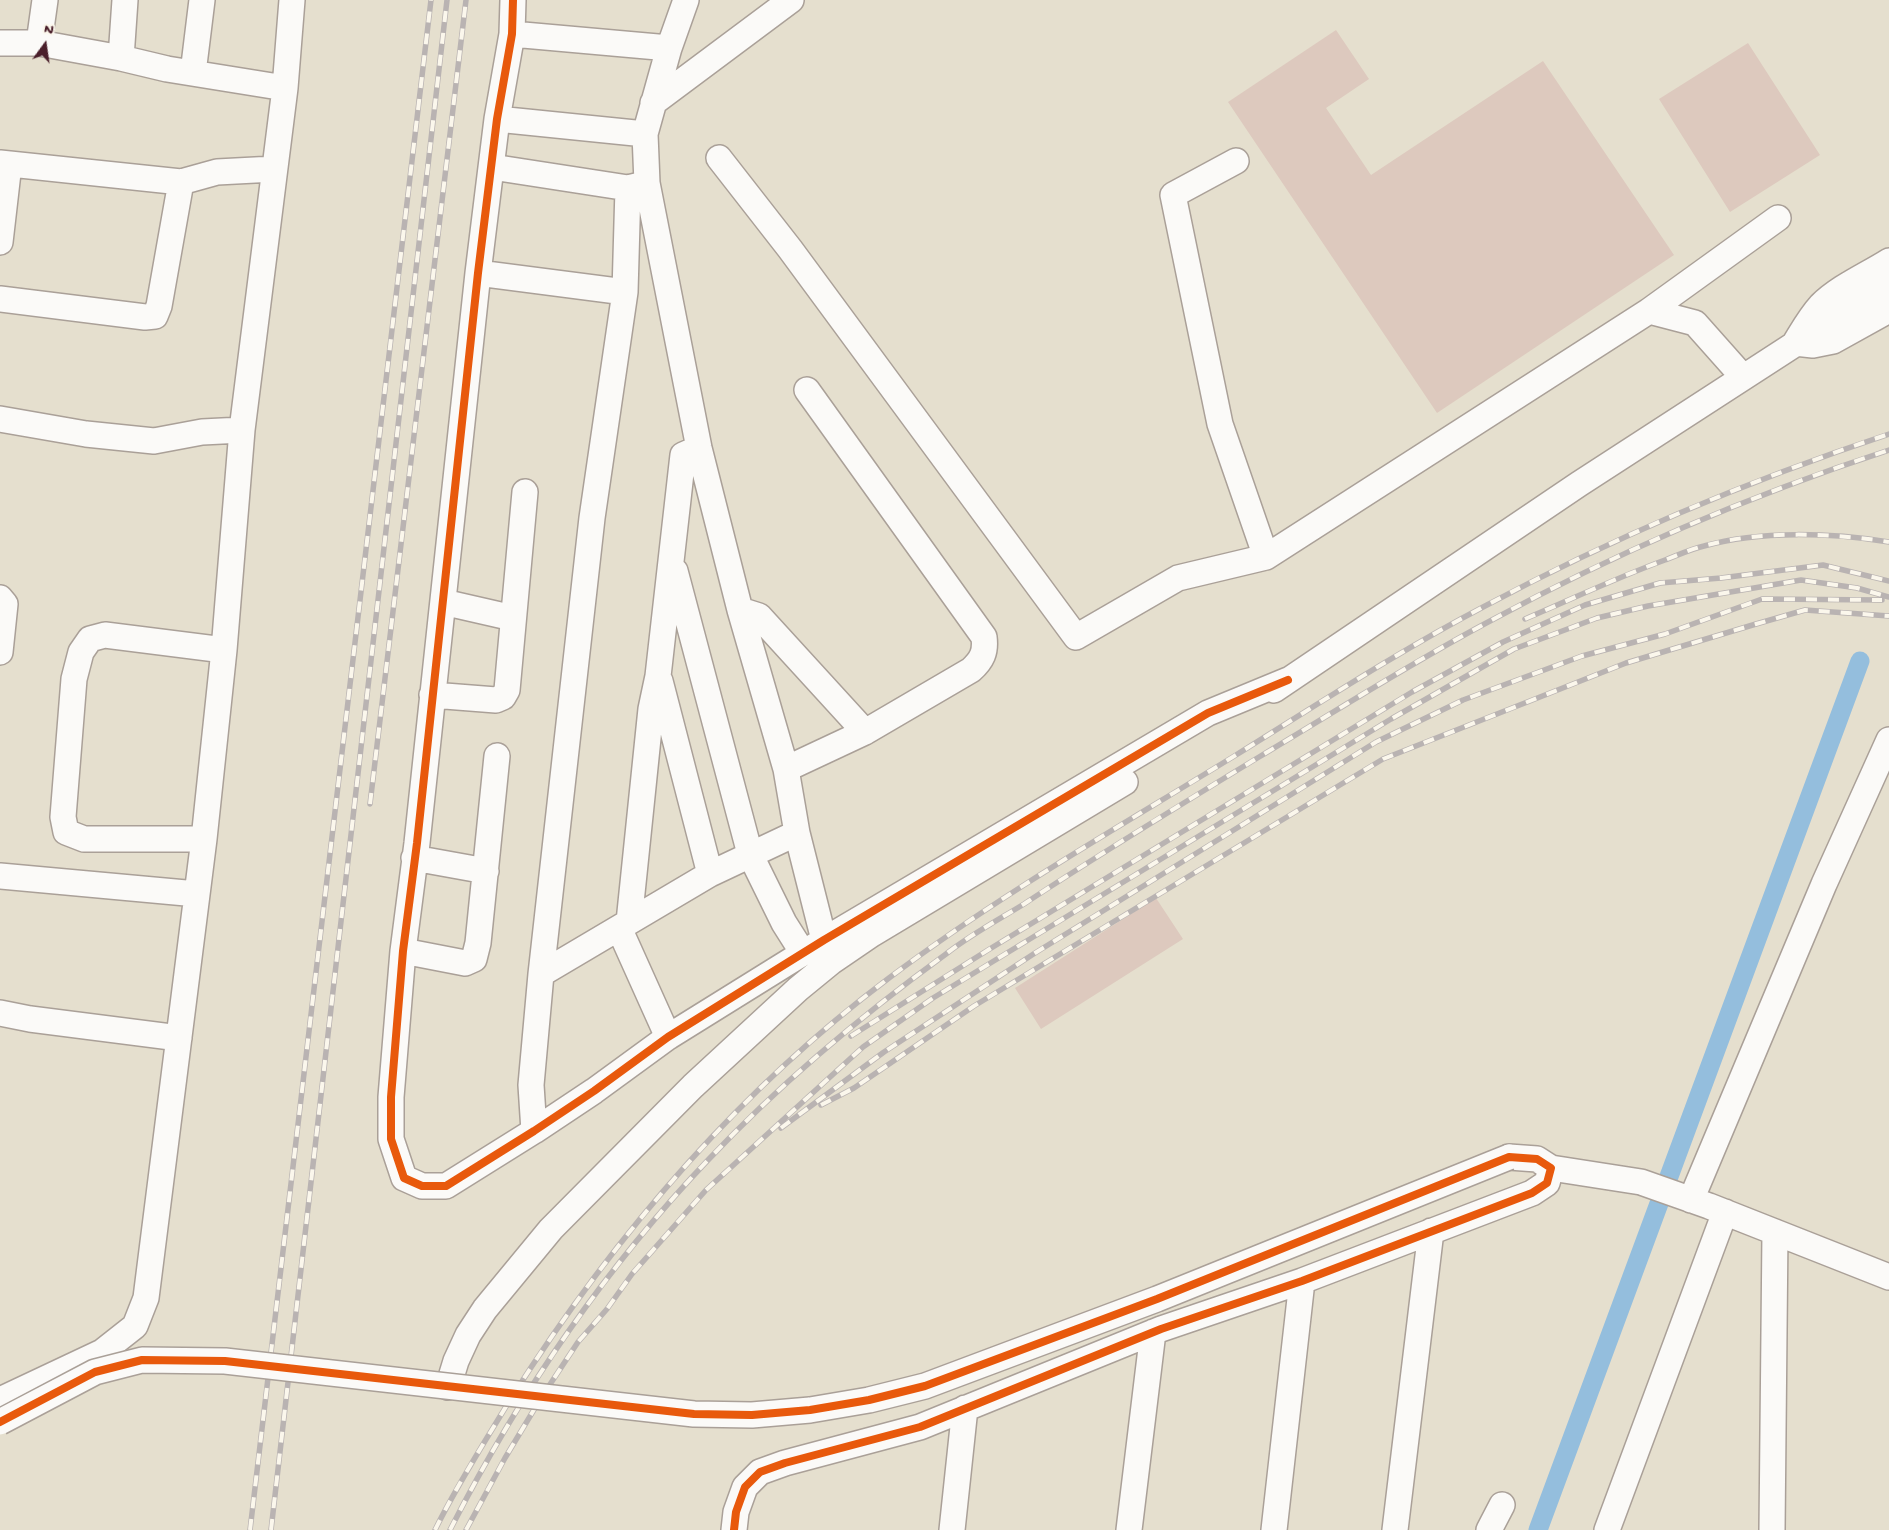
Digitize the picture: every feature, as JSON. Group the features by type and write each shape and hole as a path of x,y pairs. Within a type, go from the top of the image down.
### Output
{"street":[{"path":"39,44 45,0"},
{"path":"121,58 125,0"},
{"path":"193,74 202,0"},
{"path":"0,1400 102,1352 135,1326 146,1298 204,839 224,650 242,430 284,88 292,0"},
{"path":"513,0 512,34 497,119 478,273 444,602 403,951 391,1097 391,1140 404,1178 422,1186 446,1186 594,1091 668,1037 824,940 1208,714 1288,680"},
{"path":"534,1131 530,1085 592,518 645,134 669,48 686,0"},
{"path":"653,102 791,0"},
{"path":"512,34 669,48"},
{"path":"0,43 39,44 121,58 193,74 284,88"},
{"path":"497,119 645,134"},
{"path":"719,158 790,249 1076,637 1178,578 1266,557 1649,311 1778,218"},
{"path":"1236,161 1172,195 1220,424 1266,557"},
{"path":"0,242 5,164 181,182 217,172 274,169"},
{"path":"492,167 638,185"},
{"path":"0,299 145,317 155,316 159,306 181,182"},
{"path":"638,185 699,448 740,610 786,769 797,833 824,940"},
{"path":"1804,338 1810,319 1822,304 1889,261"},
{"path":"478,273 624,292"},
{"path":"448,1387 468,1335 485,1309 551,1229 693,1086 798,988 831,962 872,934 1239,714 1579,484 1889,283"},
{"path":"1804,338 1812,345 1833,342 1889,310"},
{"path":"1649,311 1695,323 1743,377"},
{"path":"786,769 864,732 971,670 984,656 985,646 984,637 808,390"},
{"path":"0,419 86,434 154,441 202,432 242,430"},
{"path":"668,1037 624,925 651,709 658,676 683,455 699,448"},
{"path":"432,695 496,700 503,697 507,690 525,492"},
{"path":"671,557 750,854 784,923 803,953"},
{"path":"0,598 5,604 0,652"},
{"path":"444,602 513,618"},
{"path":"740,610 758,616 864,732"},
{"path":"204,839 84,839 66,832 63,817 74,679 80,652 90,640 104,635 224,650"},
{"path":"658,676 710,874"},
{"path":"1673,1194 1824,884 1889,740"},
{"path":"403,951 465,963 474,959 478,943 497,756"},
{"path":"541,974 710,874 797,833"},
{"path":"414,858 486,871"},
{"path":"0,876 197,894"},
{"path":"0,1013 30,1020 179,1038"},
{"path":"0,1422 95,1372 142,1360 225,1361 694,1414 752,1415 810,1410 869,1400 925,1386 1157,1299 1509,1157 1536,1159 1551,1168 1640,1182 1725,1212 1889,1278"},
{"path":"734,1530 736,1512 745,1488 760,1472 785,1463 920,1427 1153,1332 1302,1281 1431,1230 1532,1193 1547,1183 1551,1168"},
{"path":"1607,1530 1725,1212"},
{"path":"1395,1530 1431,1230"},
{"path":"1772,1530 1775,1232"},
{"path":"1274,1530 1302,1281"},
{"path":"1129,1530 1153,1332"},
{"path":"952,1530 965,1408"},
{"path":"1489,1530 1502,1505"}],"building":[{"path":"1336,30 1369,79 1326,108 1371,175 1543,61 1674,255 1437,413 1228,102"},
{"path":"1748,43 1820,155 1730,212 1659,99"},
{"path":"1156,898 1183,939 1041,1029 1015,988"}],"waterway":[{"path":"1538,1530 1860,661"}],"railway":[{"path":"250,1530 431,0"},
{"path":"271,1530 447,0"},
{"path":"370,804 466,0"},
{"path":"435,1530 462,1480 510,1400 590,1283 634,1226 729,1119 833,1022 889,978 973,918 1060,862 1359,678 1453,623 1583,556 1683,511 1734,490 1889,434"},
{"path":"450,1530 476,1480 534,1382 599,1289 634,1244 709,1159 764,1104 823,1051 915,977 974,934 1141,829 1431,654 1490,621 1636,548 1685,526 1786,486 1889,450"},
{"path":"1525,619 1647,567 1694,549 1726,541 1772,535 1821,535 1889,542"},
{"path":"851,1036 988,950 1412,692 1503,642 1585,605 1660,583 1721,578 1823,565 1889,581"},
{"path":"466,1530 505,1458 541,1398 578,1342 607,1309 632,1274 706,1190 863,1047 933,998 1391,719 1514,649 1597,618 1648,606 1801,580 1857,588 1889,597"},
{"path":"781,1128 884,1052 1035,953 1376,742 1463,700 1582,656 1665,634 1762,599 1882,600"},
{"path":"821,1105 854,1088 974,1006 1383,759 1626,663 1805,610 1889,616"}],"cycle path":[{"path":"513,0 512,34 497,119 478,273 417,843 403,951 391,1097 391,1139 404,1178 422,1186 446,1186 594,1091 668,1037 824,940 1208,713 1288,680"},
{"path":"0,1422 95,1372 142,1360 225,1361 694,1414 752,1415 810,1410 869,1400 925,1386 1157,1299 1509,1157 1537,1159 1551,1168 1547,1183 1532,1193 1302,1281 1161,1329 920,1427 785,1463 760,1472 745,1487 736,1512 734,1530"}]}
